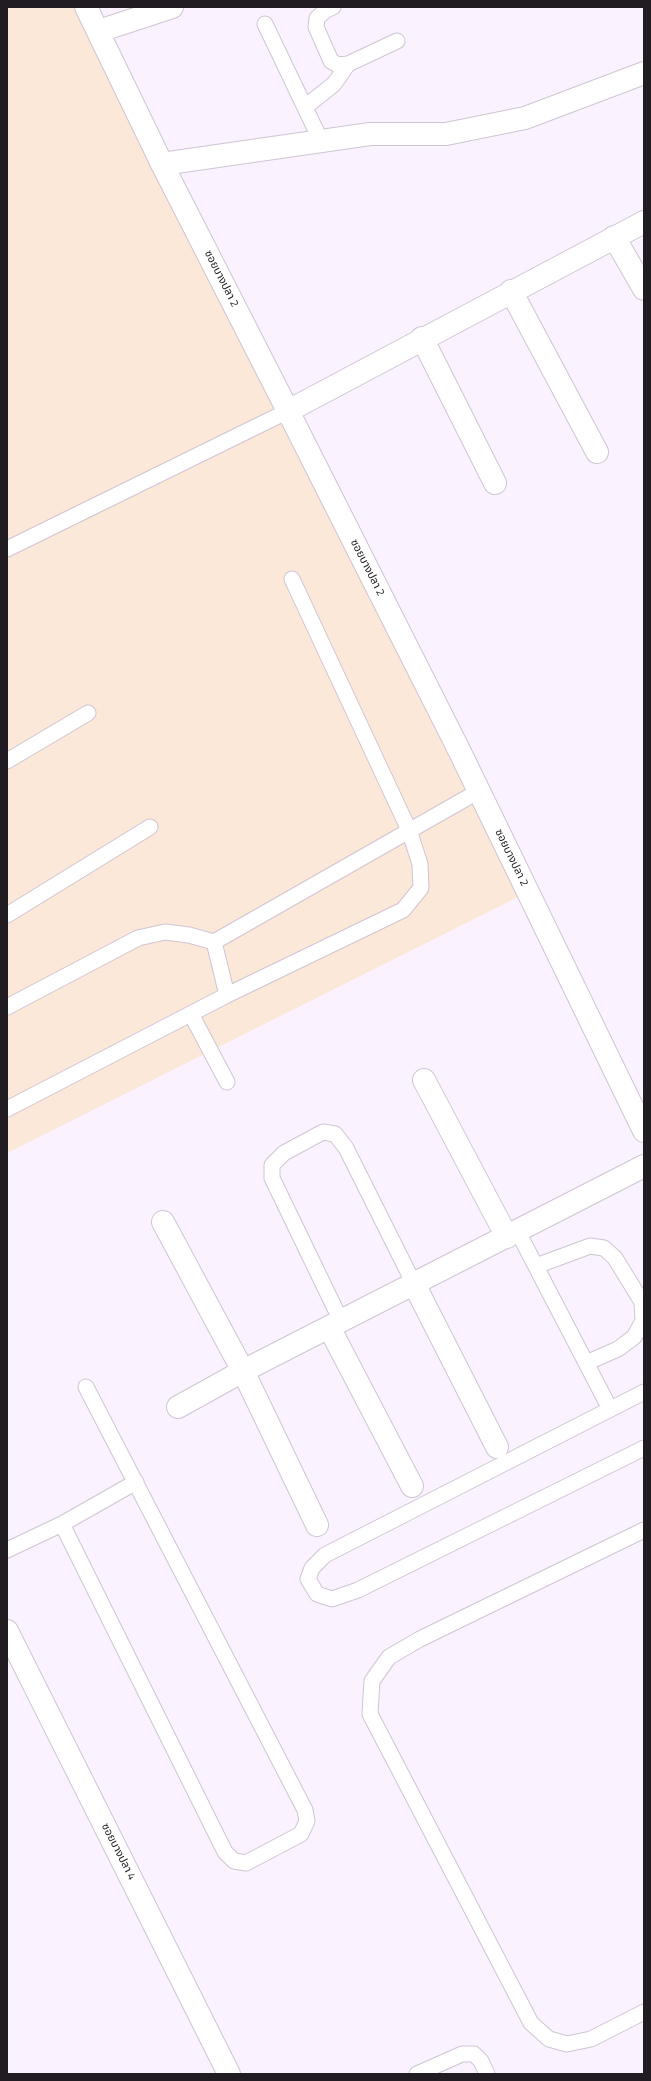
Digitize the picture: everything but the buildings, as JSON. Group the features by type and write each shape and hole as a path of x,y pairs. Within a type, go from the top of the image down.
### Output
{"street":[{"name":"ซอยบางปลา 2","path":"86,7 162,164 479,791 643,1126"},
{"path":"98,31 172,7"},
{"path":"162,164 370,134 453,133 525,118 644,73"},
{"path":"288,411 422,338 644,222"},
{"path":"614,237 644,289"},
{"path":"511,291 597,452"},
{"path":"422,338 495,483"},
{"path":"424,1080 512,1234"},
{"path":"178,1407 243,1371 336,1326 414,1284 644,1166"},
{"path":"163,1222 243,1371 317,1525"},
{"path":"414,1284 497,1447"},
{"path":"336,1326 412,1486"},
{"name":"ซอยบางปลา 4","path":"7,1631 229,2074"}],"lane":[{"path":"333,7 326,10 317,18 316,27 331,61 338,65 348,64 397,41"},
{"path":"265,24 321,141"},
{"path":"305,107 334,84 348,64"},
{"path":"7,549 288,411"},
{"path":"7,1109 227,995 403,910 420,888 420,864 409,830 292,579"},
{"path":"7,761 88,713"},
{"path":"7,1007 138,938 165,932 189,935 214,942 479,791"},
{"path":"7,916 150,828"},
{"path":"214,942 227,995"},
{"path":"191,1014 227,1082"},
{"path":"336,1326 272,1178 272,1165 284,1153 323,1132 335,1134 346,1148 414,1284"},
{"path":"512,1234 536,1266 610,1409"},
{"path":"536,1266 590,1246 604,1248 614,1258 642,1302 643,1321 634,1337 618,1349 586,1363"},
{"path":"62,1524 225,1852 234,1861 246,1863 301,1834 307,1821 305,1810 86,1387"},
{"path":"644,1392 325,1556 312,1568 308,1579 317,1594 332,1599 358,1590 644,1448"},
{"path":"7,1550 62,1524 136,1482"},
{"path":"644,1530 420,1639 389,1658 372,1681 370,1714 531,2023 549,2039 567,2044 591,2039 644,2012"},
{"path":"417,2074 438,2063 462,2054 474,2054 481,2061 487,2074"}],"shaded area":[{"path":"7,7 85,7 528,892 7,1153"}]}
